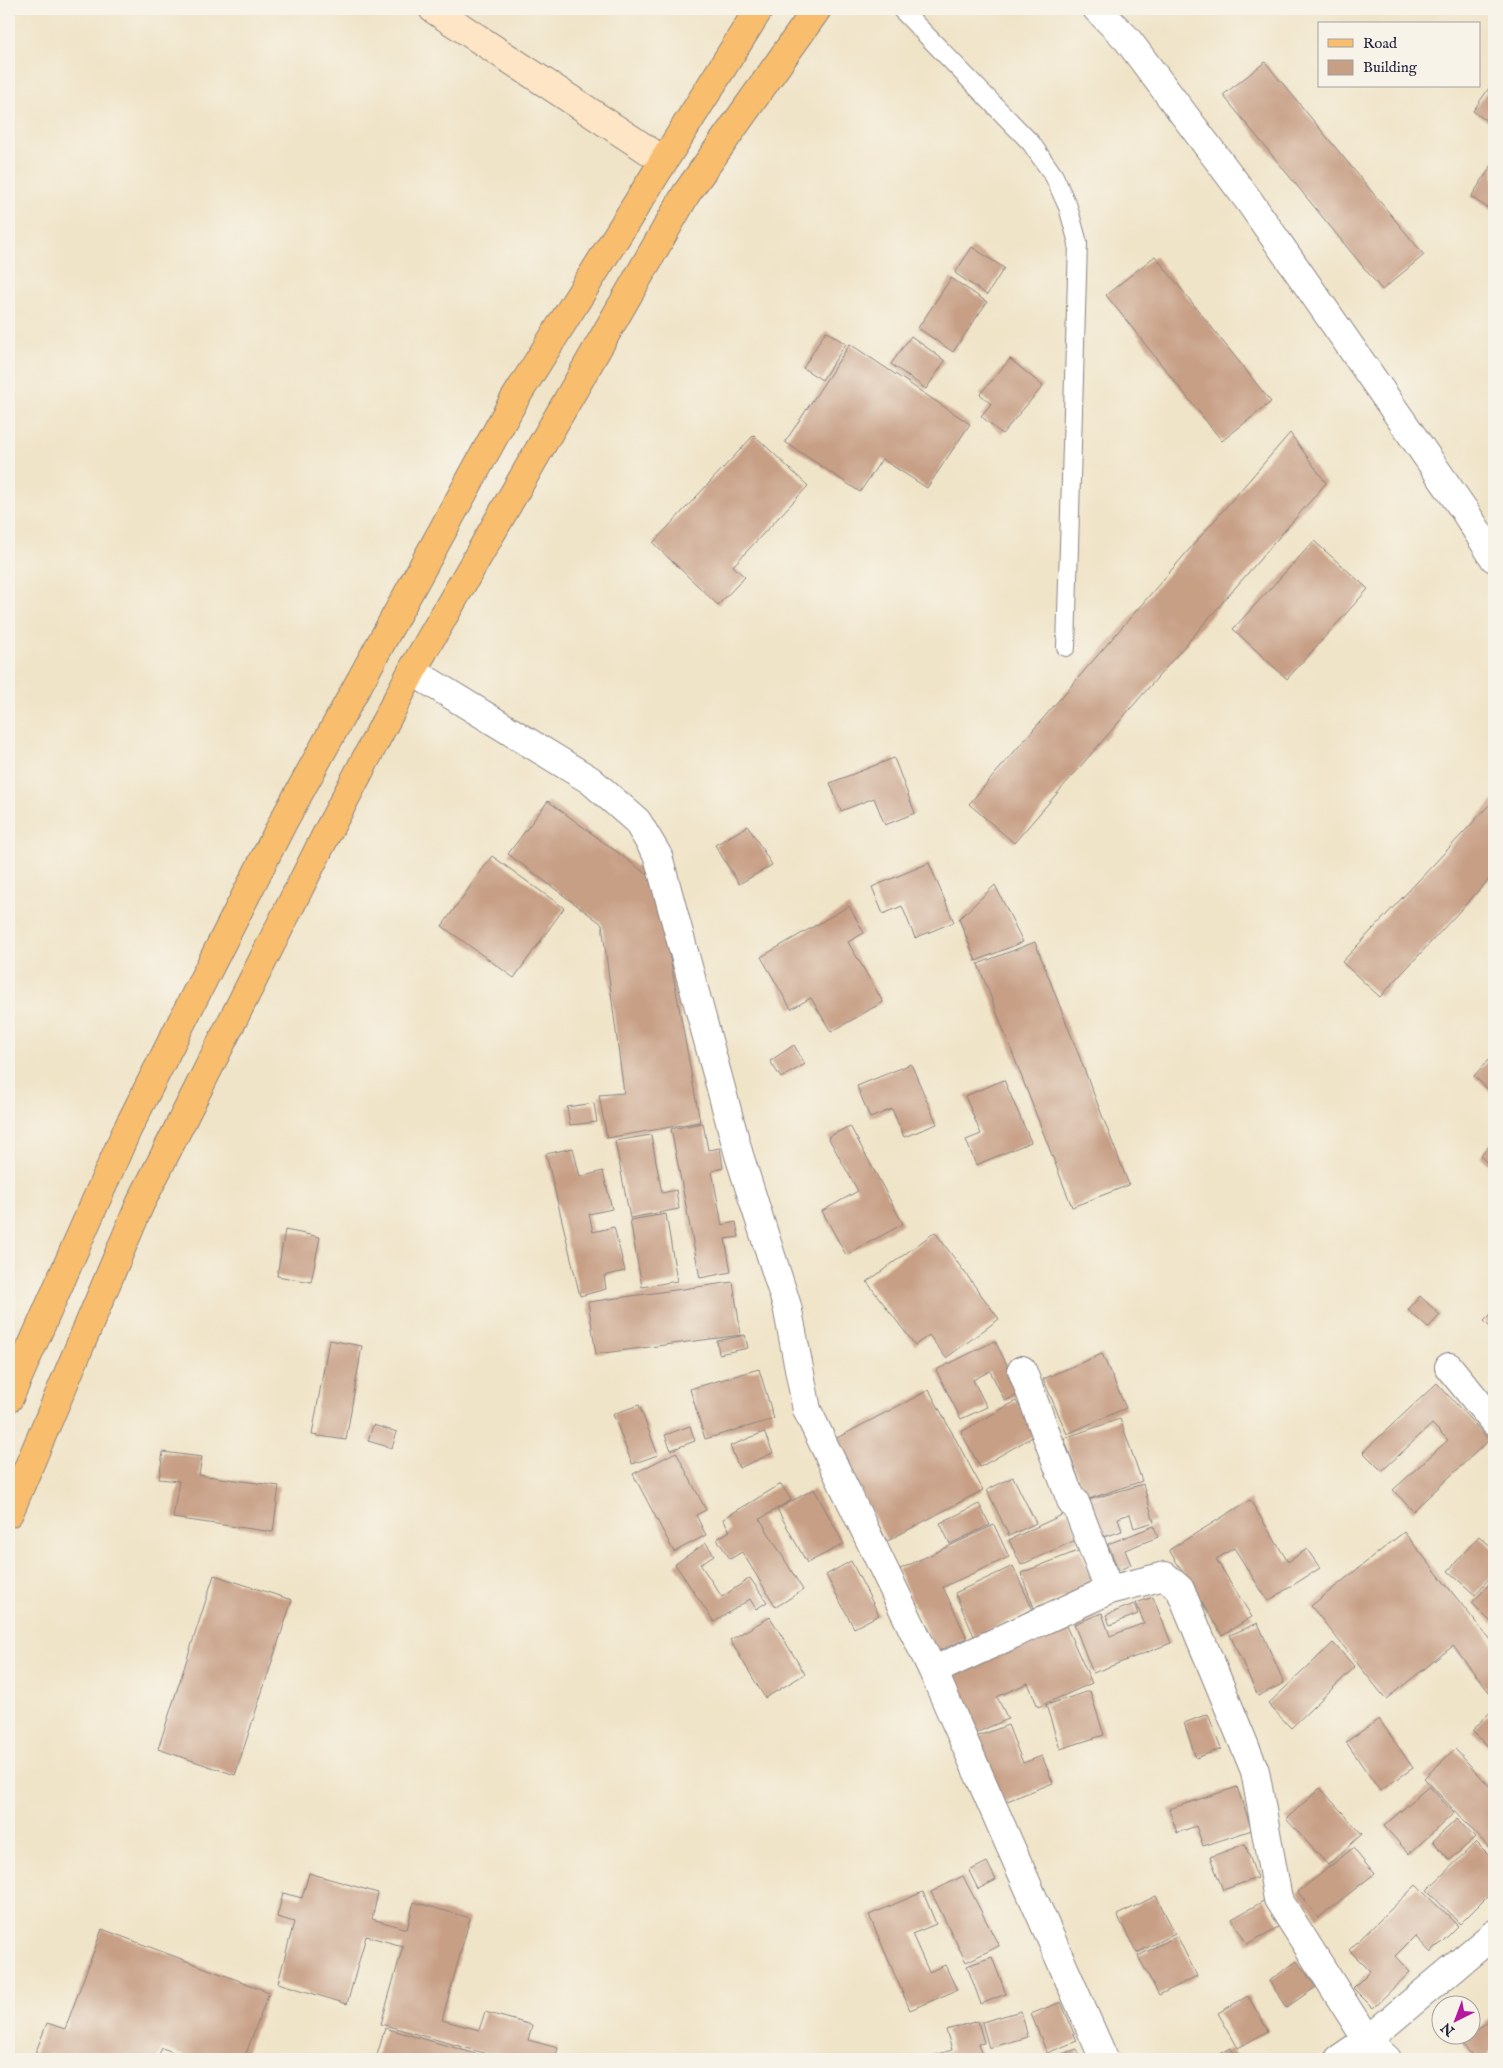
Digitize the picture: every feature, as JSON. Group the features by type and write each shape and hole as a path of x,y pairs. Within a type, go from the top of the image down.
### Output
{"main road":[{"path":"9,1398 127,1130 283,822 514,400 758,9"},
{"path":"9,1513 140,1204 328,831 412,671 686,194 816,9"}],"street":[{"path":"433,9 664,160"},
{"path":"1097,9 1126,40 1249,201 1464,510 1494,558"},
{"path":"412,671 590,780 638,821 658,856 739,1155 787,1306 807,1410 933,1671 1104,2059"},
{"path":"1449,1367 1494,1422"},
{"path":"1022,1370 1072,1503 1075,1502 1109,1590"},
{"path":"933,1671 1109,1590 1165,1576 1180,1589 1255,1771 1278,1899 1367,2040 1387,2059"},
{"path":"1338,2059 1367,2040 1494,1934"}],"lane":[{"path":"901,9 1031,143 1057,184 1068,207 1078,243 1066,646"}],"building":[{"path":"1265,62 1424,255 1382,290 1223,95"},
{"path":"1494,81 1494,126 1473,111"},
{"path":"1494,162 1494,212 1471,197"},
{"path":"972,247 1004,268 987,295 955,273"},
{"path":"1155,256 1271,402 1222,441 1106,295"},
{"path":"951,278 987,302 953,352 918,328"},
{"path":"826,331 846,344 822,380 803,368"},
{"path":"911,336 945,361 926,389 891,364"},
{"path":"850,344 970,424 927,488 882,459 860,492 785,442"},
{"path":"1010,359 1043,386 1002,434 981,416 991,404 980,394"},
{"path":"1290,433 1326,483 1014,843 969,804"},
{"path":"754,435 808,486 733,566 745,577 718,605 653,543"},
{"path":"1314,541 1368,589 1287,679 1233,629"},
{"path":"894,758 915,813 885,825 874,798 841,811 830,783"},
{"path":"1494,800 1494,874 1380,997 1342,962"},
{"path":"548,801 656,881 700,1122 607,1138 599,1095 624,1093 602,924 508,854"},
{"path":"748,826 772,865 739,884 715,845"},
{"path":"492,856 564,908 514,978 442,926"},
{"path":"929,863 954,922 915,938 902,906 883,914 872,887"},
{"path":"995,885 1023,942 976,961 959,919"},
{"path":"849,906 864,933 848,942 883,1002 831,1032 811,998 791,1009 761,957"},
{"path":"1035,942 1129,1185 1072,1207 978,964"},
{"path":"794,1045 805,1064 781,1078 770,1061"},
{"path":"1488,1060 1494,1066 1494,1095 1474,1076"},
{"path":"911,1064 937,1124 904,1137 892,1109 870,1118 857,1086"},
{"path":"1004,1080 1031,1142 976,1165 966,1140 981,1134 965,1096"},
{"path":"594,1103 597,1122 570,1125 567,1107"},
{"path":"703,1123 708,1150 720,1148 723,1168 712,1171 722,1225 736,1222 739,1237 725,1239 731,1272 700,1278 671,1129"},
{"path":"850,1126 903,1224 846,1255 822,1211 858,1191 828,1137"},
{"path":"651,1135 662,1193 676,1190 679,1209 630,1218 615,1141"},
{"path":"1494,1141 1494,1169 1480,1156"},
{"path":"573,1148 580,1177 603,1171 612,1209 589,1214 593,1232 614,1227 625,1271 604,1276 606,1289 580,1296 546,1154"},
{"path":"666,1214 677,1281 642,1287 630,1220"},
{"path":"285,1230 320,1237 311,1282 277,1276"},
{"path":"935,1232 999,1319 946,1358 929,1335 915,1345 867,1282"},
{"path":"733,1282 741,1335 596,1354 588,1302"},
{"path":"1420,1296 1440,1315 1428,1328 1408,1310"},
{"path":"1494,1311 1494,1331 1484,1321"},
{"path":"745,1335 748,1348 719,1354 717,1341"},
{"path":"329,1340 362,1346 346,1440 312,1435"},
{"path":"995,1341 1021,1393 1005,1401 990,1371 973,1380 987,1407 961,1419 936,1370"},
{"path":"1102,1354 1126,1408 1067,1434 1043,1379"},
{"path":"759,1369 774,1419 705,1439 690,1389"},
{"path":"1437,1383 1489,1440 1413,1511 1393,1490 1448,1440 1432,1424 1382,1471 1363,1452"},
{"path":"929,1390 983,1490 887,1541 833,1440"},
{"path":"1016,1401 1036,1435 980,1467 961,1432"},
{"path":"639,1405 658,1455 632,1464 613,1414"},
{"path":"1120,1419 1142,1481 1086,1500 1064,1438"},
{"path":"373,1425 397,1432 392,1448 368,1441"},
{"path":"690,1426 695,1441 671,1450 665,1435"},
{"path":"764,1432 773,1453 739,1468 730,1446"},
{"path":"163,1452 202,1457 199,1475 279,1486 273,1532 173,1518 179,1481 159,1479"},
{"path":"676,1452 706,1510 696,1515 706,1535 674,1552 633,1474"},
{"path":"1013,1477 1036,1523 1009,1536 987,1490"},
{"path":"781,1484 791,1500 760,1519 803,1590 776,1607 742,1552 730,1559 717,1539 730,1531 723,1519"},
{"path":"1143,1484 1154,1522 1134,1528 1130,1514 1118,1518 1122,1531 1101,1538 1089,1500"},
{"path":"814,1489 844,1544 807,1563 777,1509"},
{"path":"1250,1500 1288,1562 1307,1549 1320,1568 1268,1601 1234,1548 1216,1559 1252,1617 1222,1635 1169,1550"},
{"path":"979,1504 990,1525 950,1544 940,1523"},
{"path":"1068,1512 1080,1538 1021,1565 1009,1540"},
{"path":"994,1525 1009,1557 943,1587 967,1638 936,1652 898,1570"},
{"path":"1154,1526 1158,1537 1125,1550 1131,1565 1118,1570 1108,1544"},
{"path":"1404,1532 1494,1645 1493,1697 1453,1646 1386,1699 1311,1606"},
{"path":"1479,1536 1494,1549 1494,1573 1475,1595 1448,1571"},
{"path":"706,1543 714,1555 700,1564 722,1597 750,1578 767,1602 756,1609 750,1599 714,1622 675,1564"},
{"path":"1080,1550 1094,1586 1034,1608 1021,1573"},
{"path":"851,1561 879,1615 854,1628 826,1575"},
{"path":"1013,1566 1033,1610 974,1636 955,1593"},
{"path":"214,1575 292,1600 235,1775 158,1749"},
{"path":"1494,1579 1494,1625 1472,1603"},
{"path":"1153,1597 1171,1643 1093,1673 1074,1624 1102,1613 1110,1636 1144,1623 1136,1603"},
{"path":"1134,1604 1138,1614 1110,1625 1106,1615"},
{"path":"770,1617 805,1674 765,1698 730,1640"},
{"path":"1258,1623 1284,1683 1258,1696 1230,1635"},
{"path":"1066,1626 1092,1683 1038,1707 1028,1683 997,1697 1008,1719 973,1734 948,1677"},
{"path":"1333,1643 1355,1667 1291,1728 1268,1704"},
{"path":"1090,1691 1104,1735 1060,1749 1046,1705"},
{"path":"1494,1708 1494,1753 1472,1731"},
{"path":"1208,1714 1221,1749 1196,1758 1184,1723"},
{"path":"1379,1719 1413,1768 1380,1791 1346,1742"},
{"path":"1008,1725 1023,1763 1042,1756 1053,1783 1002,1803 976,1737"},
{"path":"1455,1749 1494,1791 1494,1853 1424,1778"},
{"path":"1429,1786 1454,1813 1409,1854 1384,1826"},
{"path":"1237,1787 1252,1830 1203,1846 1196,1826 1177,1833 1169,1809"},
{"path":"1320,1788 1362,1834 1328,1865 1286,1819"},
{"path":"1457,1819 1475,1838 1450,1860 1433,1841"},
{"path":"1476,1842 1494,1860 1494,1890 1460,1924 1427,1890"},
{"path":"1245,1844 1257,1878 1223,1890 1210,1857"},
{"path":"1353,1848 1374,1874 1318,1918 1298,1892"},
{"path":"987,1862 996,1880 978,1889 969,1871"},
{"path":"309,1873 378,1893 372,1919 407,1929 414,1902 470,1918 442,2020 479,2030 485,2012 532,2025 528,2040 558,2048 555,2059 505,2059 381,2024 403,1946 366,1936 347,2004 278,1983 294,1922 277,1917 283,1893 302,1898"},
{"path":"963,1876 999,1946 966,1962 931,1892"},
{"path":"1416,1885 1458,1926 1431,1953 1415,1936 1395,1956 1410,1972 1373,2008 1353,1988 1370,1971 1349,1950"},
{"path":"923,1892 936,1924 912,1934 929,1972 945,1965 957,1990 910,2010 869,1915"},
{"path":"1156,1896 1175,1933 1137,1953 1117,1915"},
{"path":"1265,1900 1280,1926 1247,1944 1232,1919"},
{"path":"102,1929 269,1992 244,2059 192,2059 162,2048 157,2059 33,2059 47,2023 65,2029"},
{"path":"1177,1936 1197,1976 1159,1995 1138,1956"},
{"path":"992,1957 1006,1994 981,2004 967,1966"},
{"path":"1297,1961 1316,1987 1287,2007 1269,1981"},
{"path":"1248,1996 1268,2031 1238,2048 1218,2013"},
{"path":"1061,2002 1077,2041 1047,2053 1031,2014"},
{"path":"1021,2011 1028,2037 989,2048 982,2022"},
{"path":"1491,2018 1494,2021 1494,2048 1483,2059 1476,2059 1464,2046 1480,2046 1480,2028"},
{"path":"978,2021 984,2043 978,2044 983,2059 922,2059 952,2050 946,2030"},
{"path":"385,2028 494,2059 376,2059"},
{"path":"1231,2048 1237,2059 1211,2059"},
{"path":"1077,2049 1081,2059 1049,2059"}]}
